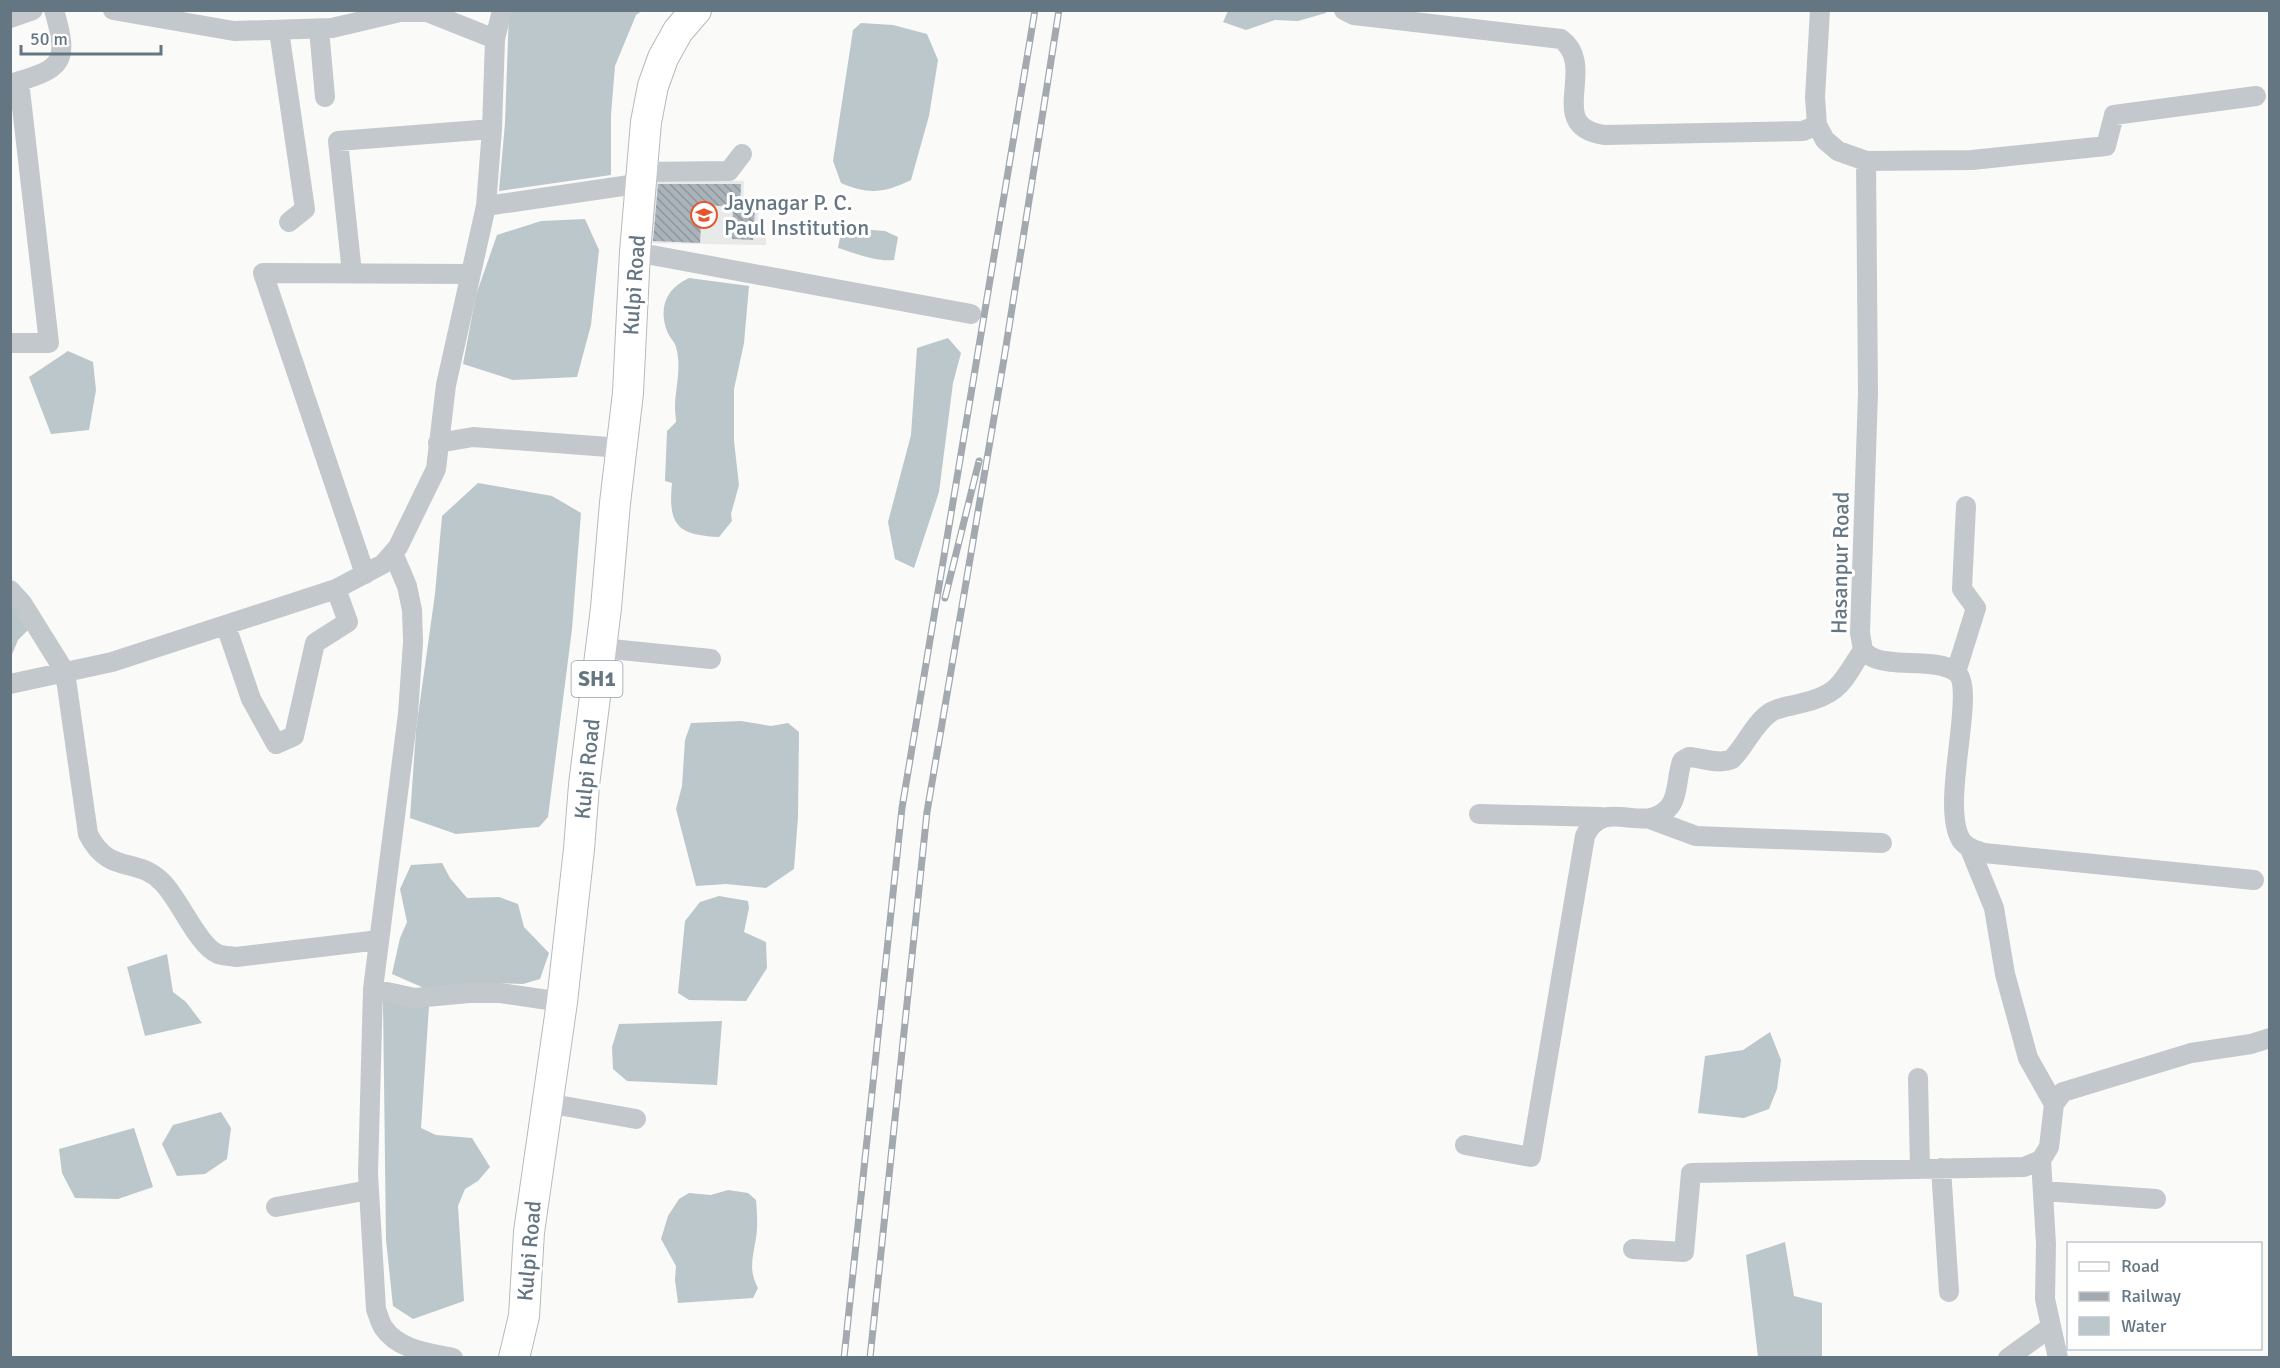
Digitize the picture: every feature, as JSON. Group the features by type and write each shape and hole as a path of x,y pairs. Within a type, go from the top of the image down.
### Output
{"main road":[{"name":"Kulpi Road","path":"514,1358 524,1316 530,1232 562,1002 584,785 601,648 628,383 635,252 646,122 652,86 663,58 678,31 696,10"}],"street":[{"path":"10,18 33,10"},
{"path":"10,343 50,343 15,82 40,75 57,65 63,51 54,10"},
{"path":"113,10 234,32 319,29 400,12 427,12 495,39"},
{"path":"10,684 112,662 336,589 383,564 398,547 436,469 446,386 486,206 492,129 495,39 502,10"},
{"path":"1344,10 1354,15 1561,39 1570,46 1575,55 1577,74 1572,106 1576,117 1590,132 1605,135 1803,131 1817,125"},
{"path":"1820,10 1815,97 1817,125 1825,140 1838,151 1866,161 1972,159 2106,146 2114,115 2256,96"},
{"path":"319,29 325,97"},
{"path":"279,31 305,209 289,222"},
{"path":"352,273 338,141 492,129"},
{"path":"486,206 643,177 729,171 742,154"},
{"name":"Hasanpur Road","path":"1866,161 1868,393 1860,633 1863,650 1874,659 1941,666 1956,672"},
{"path":"635,252 971,314"},
{"path":"365,574 263,273 471,274"},
{"path":"438,443 474,437 622,448"},
{"path":"1966,506 1962,589 1976,608 1956,672 1962,681 1964,696 1953,786 1954,814 1960,839 1970,849 1994,908 2005,974 2028,1058 2054,1104"},
{"path":"393,553 407,586 412,610 413,642 408,714 373,989 369,1190 376,1309 383,1327 397,1341 412,1348 453,1358"},
{"path":"226,626 251,699 276,744 294,736 315,643 348,622 336,589"},
{"path":"10,590 22,603 65,672 88,834 95,848 108,859 148,871 161,880 204,942 217,954 236,957 379,940"},
{"path":"601,648 711,659"},
{"path":"1650,819 1664,813 1672,804 1682,761 1689,757 1718,762 1732,759 1761,721 1772,711 1831,694 1840,685 1863,650"},
{"path":"1479,813 1650,819 1696,836 1882,843"},
{"path":"1465,1145 1531,1157 1585,836 1590,825 1601,817"},
{"path":"1970,849 1984,853 2254,880"},
{"path":"373,989 415,998 500,993 562,1002"},
{"path":"1633,1249 1684,1252 1691,1173 2024,1167 2041,1160 2049,1148 2054,1104 2063,1092 2191,1053 2251,1044 2270,1038"},
{"path":"1918,1078 1920,1168"},
{"path":"547,1103 636,1119"},
{"path":"2041,1160 2045,1299 2058,1358"},
{"path":"1941,1168 1949,1292"},
{"path":"276,1207 369,1190"},
{"path":"2043,1191 2156,1200"},
{"path":"2008,1358 2051,1327"}],"shaded area":[{"name":"Jaynagar P. C. Paul Institution","path":"651,179 744,181 743,205 759,205 758,225 766,226 766,245 650,243"}],"water":[{"path":"1228,10 1326,11 1326,13 1298,21 1275,20 1246,30 1223,22"},
{"path":"509,11 642,11 636,15 615,66 611,115 611,175 499,191 505,123"},
{"path":"861,23 893,25 927,34 938,60 929,116 911,180 893,188 876,191 841,183 833,161 853,30"},
{"path":"585,219 599,250 591,325 577,377 513,380 463,364 476,295 497,235 541,221"},
{"path":"859,229 885,231 898,237 894,260 858,255 838,248 841,232"},
{"path":"689,278 749,286 744,343 734,389 734,441 739,485 731,514 732,521 719,537 693,534 678,525 672,509 672,483 665,481 667,431 676,422 678,355 664,322 664,306 675,287"},
{"path":"948,338 961,353 953,383 939,492 914,568 895,559 888,522 911,435 917,348"},
{"path":"68,351 93,362 96,390 89,430 51,434 29,377"},
{"path":"478,483 552,496 581,513 572,629 548,817 539,827 456,834 410,818 416,730 435,594 442,516"},
{"path":"11,598 31,627 18,640 11,657"},
{"path":"741,721 771,726 788,723 799,732 798,817 794,869 766,888 726,884 696,886 676,809 682,786 685,740 691,723"},
{"path":"442,863 450,878 467,898 499,897 518,904 524,927 549,953 540,979 523,984 491,983 424,988 392,974 400,938 407,922 400,889 411,865"},
{"path":"719,896 748,901 749,908 744,932 766,942 767,968 746,1001 689,1000 678,993 685,921 700,902"},
{"path":"167,954 173,992 186,1002 202,1023 145,1036 127,967"},
{"path":"383,1001 429,1006 421,1128 436,1135 472,1138 490,1167 478,1181 465,1189 458,1206 464,1301 413,1319 393,1306 386,1240"},
{"path":"722,1021 717,1085 627,1081 613,1069 612,1047 619,1024"},
{"path":"1770,1032 1781,1060 1777,1089 1769,1109 1744,1118 1698,1113 1705,1056 1743,1050"},
{"path":"221,1112 231,1128 227,1159 205,1174 177,1176 162,1144 173,1125"},
{"path":"134,1128 153,1187 118,1199 75,1198 62,1173 59,1149"},
{"path":"728,1190 748,1193 756,1200 757,1228 752,1269 758,1288 753,1298 678,1303 676,1266 661,1239 668,1216 679,1199 689,1193 711,1195"},
{"path":"1785,1242 1794,1296 1822,1303 1822,1357 1758,1357 1746,1255"}],"building":[{"name":"Jaynagar P. C. Paul Institution","path":"658,184 741,184 740,207 702,205 700,243 653,241"},
{"path":"733,207 755,208 753,240 732,239"}],"railway":[{"path":"844,1358 902,808 1035,10"},
{"path":"870,1358 927,812 1004,359 1059,10"},
{"path":"945,598 979,461"}],"place":[{"name":"Jaynagar P. C. Paul Institution","path":"704,215"}]}
